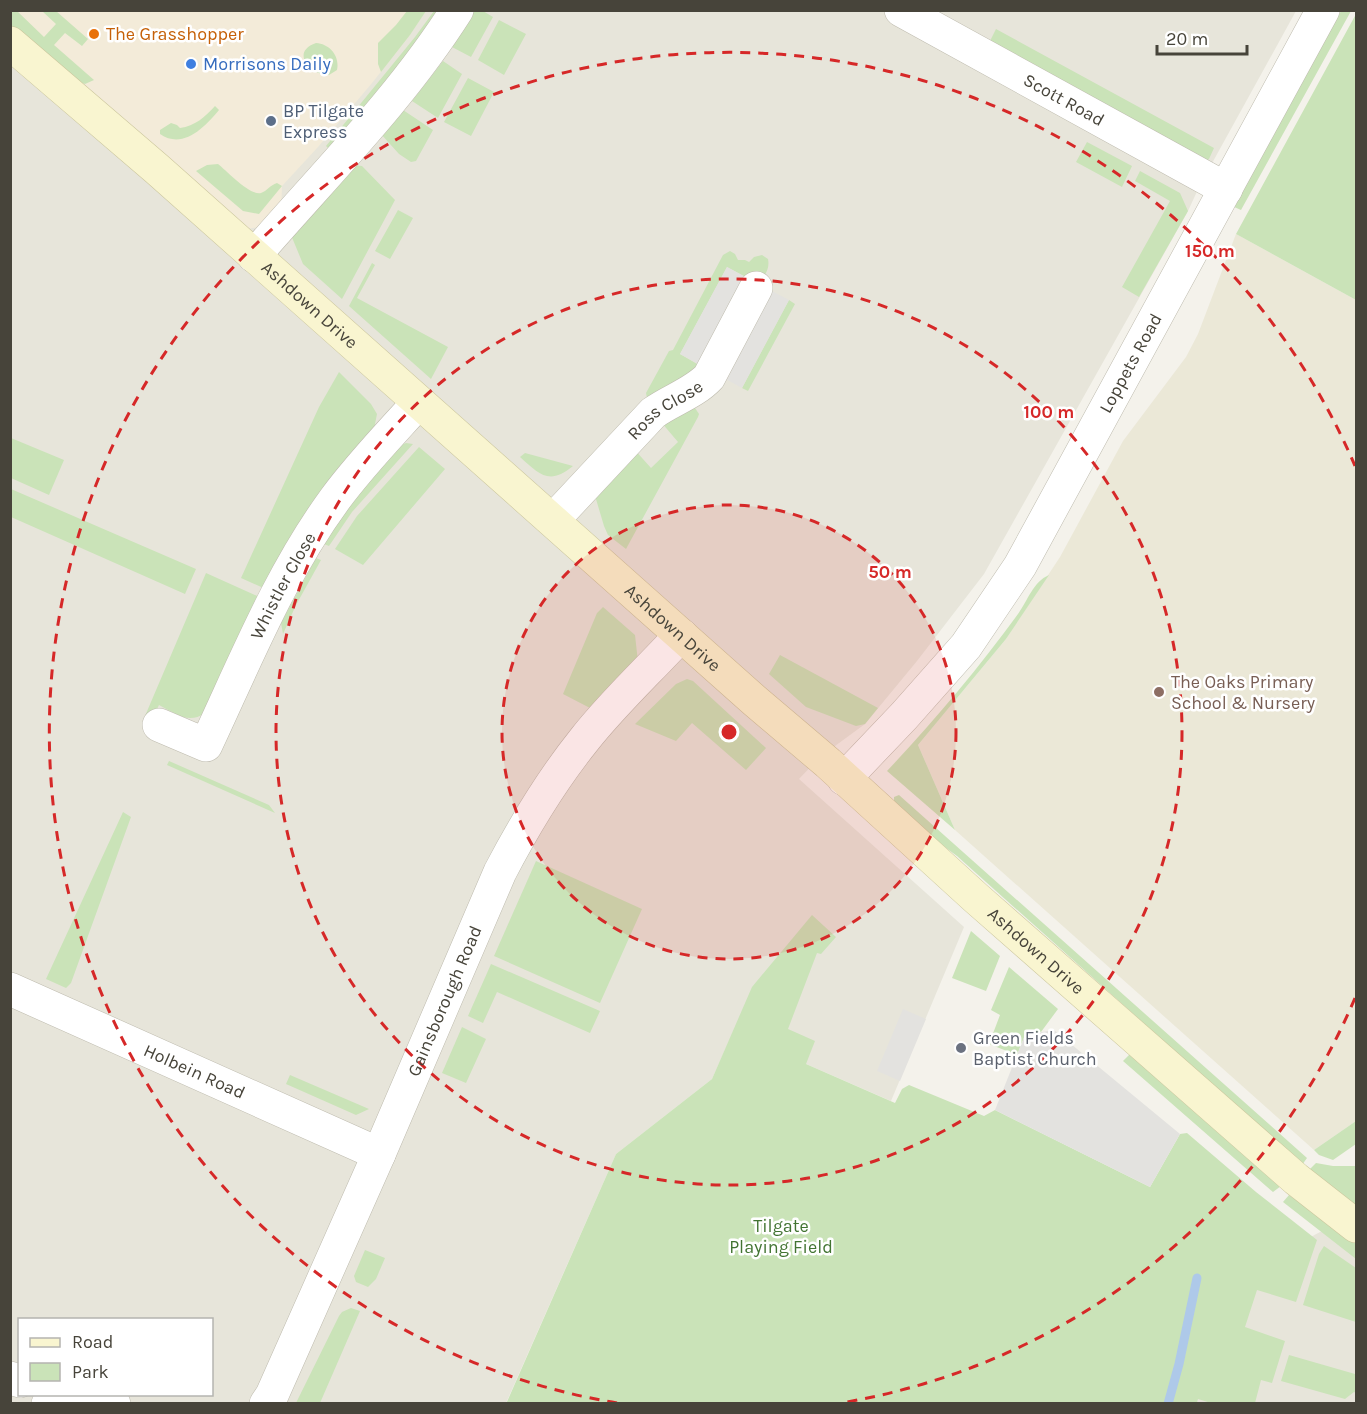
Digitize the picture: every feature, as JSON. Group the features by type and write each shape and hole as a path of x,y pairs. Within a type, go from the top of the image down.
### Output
{"street":[{"path":"254,256 387,105 444,32 458,10"},
{"name":"Scott Road","path":"901,10 1226,189"},
{"name":"Loppets Road","path":"844,778 904,716 966,646 1015,574 1323,10"},
{"name":"Ashdown Drive","path":"10,43 554,520 1296,1179 1346,1218"},
{"name":"Ross Close","path":"554,520 653,413 700,386 709,377 756,288"},
{"name":"Whistler Close","path":"159,725 206,745 275,598 306,542 335,499 418,403"},
{"name":"Gainsborough Road","path":"266,1404 379,1154 500,872 561,770 586,738 681,635"},
{"name":"Holbein Road","path":"10,989 379,1154"},
{"path":"78,1396 114,1404"}],"shaded area":[{"path":"10,11 1296,11 1188,211 984,574 865,724 820,757 799,779 964,927 891,1101 733,1032 712,1079 616,1154 506,1403 11,1403"},
{"path":"10,11 426,11 372,83 282,186 281,213 260,227 246,229 70,78"},
{"name":"The Oaks Primary School & Nursery","path":"1236,234 1356,300 1356,1121 1314,1150 955,830 918,745 1006,639 1060,557 1123,441 1186,357 1198,334"},
{"path":"727,267 789,300 742,388 680,354"},
{"path":"903,1009 926,1019 900,1081 877,1071"},
{"path":"1054,1030 1180,1134 1150,1187 995,1110 1025,1035"},
{"path":"1356,1213 1356,1403 1197,1404 1220,1311 1237,1276"}],"green space":[{"path":"10,11 17,11 44,37 56,24 42,11 56,11 88,39 82,46 65,33 54,45 94,80 85,84 70,78 11,30"},
{"path":"407,11 426,11 381,72 378,64 378,43"},
{"path":"434,11 440,11 330,150 326,146"},
{"path":"474,11 483,11 493,17 471,57 452,47"},
{"path":"1341,11 1351,11 1241,210 1232,206"},
{"path":"1356,14 1356,300 1236,234"},
{"path":"499,20 526,34 504,75 478,60"},
{"path":"996,29 1214,148 1209,159 1205,162 988,45"},
{"path":"316,43 330,48 337,60 337,70 329,75 315,71 306,62 304,52"},
{"path":"443,61 462,74 438,118 412,101"},
{"path":"468,78 494,92 471,136 444,122"},
{"path":"215,106 219,110 193,134 177,139 160,134 160,130 171,123 180,128 195,123"},
{"path":"403,110 433,130 416,161 411,162 399,154 381,134"},
{"path":"1087,142 1132,166 1122,187 1076,162"},
{"path":"218,164 245,187 256,193 261,193 277,183 282,186 259,214 243,211 196,171 207,165"},
{"path":"354,165 362,166 395,200 342,299 303,264 291,235"},
{"path":"1140,171 1180,193 1188,211 1139,297 1122,287 1170,201 1135,181"},
{"path":"398,210 413,218 390,259 375,251"},
{"path":"730,251 738,260 749,262 754,257 762,255 768,259 768,269 765,275 758,284 727,267 680,354 702,369 647,398 646,393 669,351 673,350 723,255"},
{"path":"372,263 375,265 357,298 448,347 431,379 349,306"},
{"path":"789,300 795,304 748,391 742,388"},
{"path":"339,372 371,404 377,414 373,434 270,591 241,578 319,407"},
{"path":"695,408 699,414 698,417 626,549 608,535 593,489 634,449 651,468 678,442 661,422"},
{"path":"11,438 64,460 49,495 11,478"},
{"path":"406,443 413,444 352,512 329,546 324,544 346,507 399,446"},
{"path":"419,447 445,469 363,565 335,549 357,516"},
{"path":"525,453 573,466 557,475 545,475 539,473 520,457"},
{"path":"11,489 196,569 185,594 11,517"},
{"path":"316,558 321,560 283,634 281,623"},
{"path":"206,573 264,599 205,713 187,718 159,705 152,719 145,716"},
{"path":"1049,575 1006,639 918,745 955,830 887,771 955,694 1018,614 1035,587"},
{"path":"603,607 635,635 638,662 590,708 563,694 597,613"},
{"path":"780,655 878,708 865,724 856,726 806,707 769,674"},
{"path":"687,679 693,681 766,748 746,770 692,723 676,741 635,724 676,684"},
{"path":"169,761 269,805 275,813 167,765"},
{"path":"899,795 1307,1158 1302,1165 957,856 927,834 894,802 894,797"},
{"path":"123,812 131,817 71,983 66,988 46,979"},
{"path":"536,861 642,909 600,1003 494,956"},
{"name":"Tilgate Playing Field","path":"812,915 836,937 821,954 817,953 788,1029 815,1041 806,1064 895,1103 902,1089 909,1085 984,1116 995,1110 1150,1187 1180,1134 1187,1133 1317,1240 1296,1302 1257,1290 1245,1327 1285,1341 1272,1383 1261,1380 1255,1403 1211,1403 1198,1399 1197,1404 506,1404 616,1154 712,1079 752,987"},
{"path":"971,931 1000,956 986,991 952,978"},
{"path":"491,964 600,1011 590,1033 497,992 483,1023 468,1016"},
{"path":"1009,967 1058,1009 1041,1032 1025,1035 1017,1055 989,1044 1000,1015 991,1010"},
{"path":"462,1027 486,1039 466,1083 442,1073"},
{"path":"1131,1053 1281,1186 1273,1192 1123,1061"},
{"path":"290,1075 369,1109 356,1115 286,1084"},
{"path":"1356,1121 1356,1144 1333,1160 1319,1155 1314,1150"},
{"path":"1316,1163 1356,1166 1356,1207 1308,1171"},
{"path":"1289,1195 1356,1243 1356,1259 1283,1202"},
{"path":"1324,1246 1356,1268 1356,1322 1303,1305 1319,1254"},
{"path":"365,1250 385,1258 376,1279 368,1287 356,1282 354,1276"},
{"path":"351,1308 360,1311 320,1403 296,1403 339,1316"},
{"path":"1289,1355 1355,1374 1356,1393 1354,1392 1345,1399 1281,1381"}],"waterway":[{"path":"1168,1404 1197,1278"}],"place":[{"name":"The Grasshopper","path":"94,34"},
{"name":"Morrisons Daily","path":"191,64"},
{"name":"BP Tilgate Express","path":"271,121"},
{"name":"The Oaks Primary School & Nursery","path":"1159,692"},
{"name":"Green Fields Baptist Church","path":"961,1048"}]}
